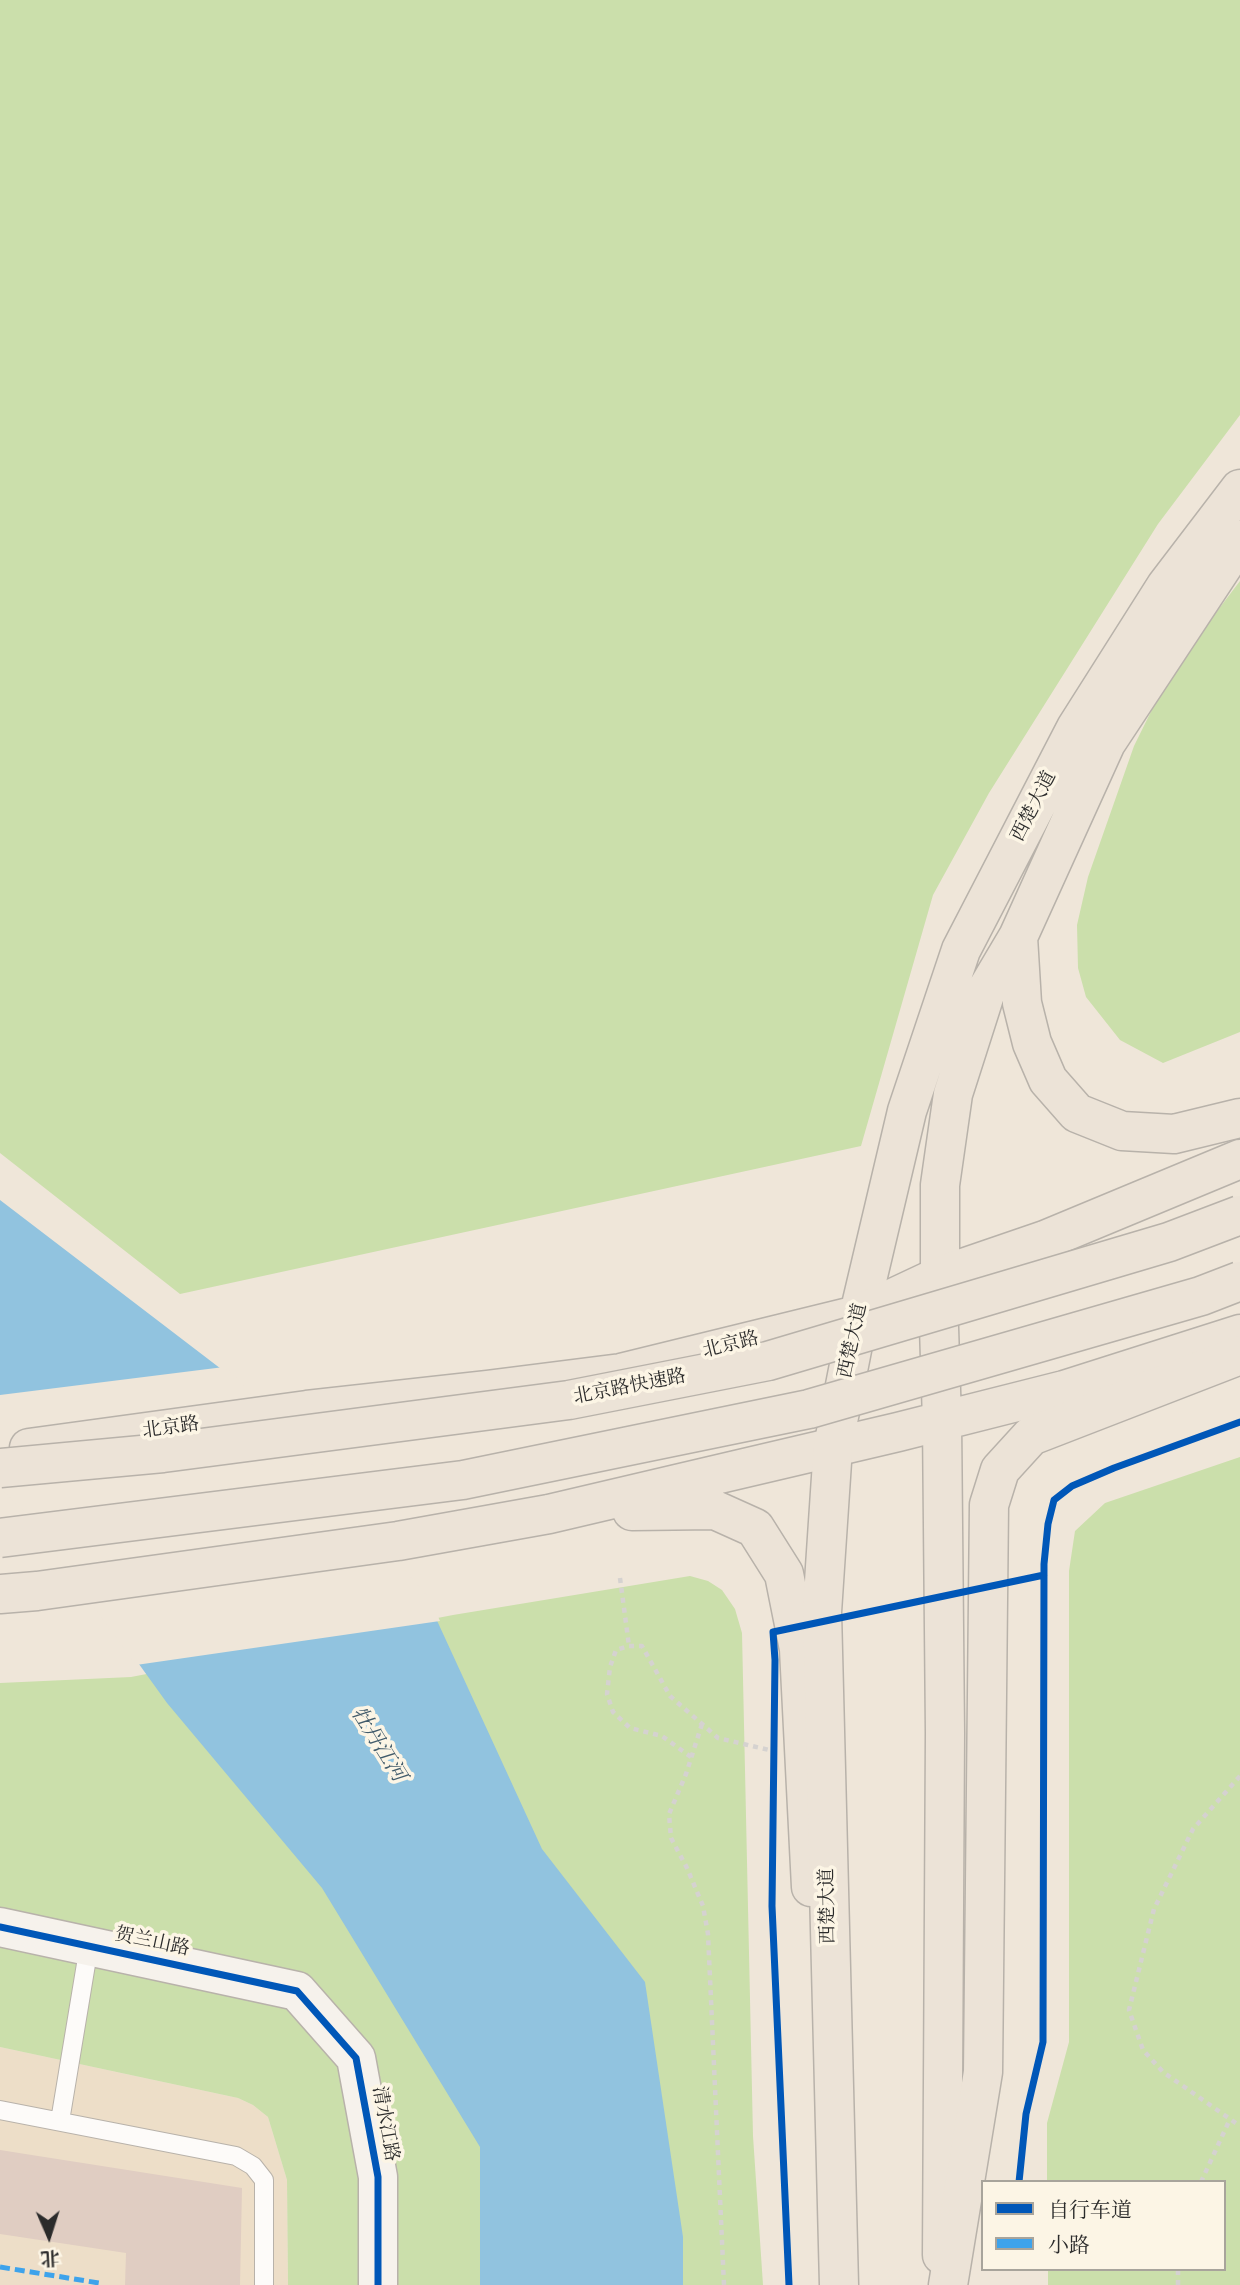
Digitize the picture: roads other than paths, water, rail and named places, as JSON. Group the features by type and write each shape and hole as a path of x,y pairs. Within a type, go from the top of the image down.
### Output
{"main road":[{"name":"西楚大道","path":"837,2285 822,1621 833,1447 859,1314 908,1111 961,950 1076,728 1166,586 1240,489"},
{"name":"西楚大道","path":"941,2285 945,1733 940,1185 953,1094 986,991 1018,937 1106,743 1240,540"},
{"path":"1018,937 1022,1003 1032,1043 1048,1080 1077,1113 1122,1130 1174,1134 1240,1118"},
{"path":"939,1286 1240,1159"},
{"path":"939,1286 1222,1207 1240,1199"},
{"name":"北京路快速路","path":"0,1468 163,1453 569,1400 768,1361 1168,1242 1240,1215"},
{"path":"0,1538 463,1479 795,1412 1201,1296 1240,1281"},
{"name":"北京路","path":"0,1452 307,1410 621,1373 859,1314 939,1286"},
{"path":"18,1592 398,1541 550,1514 1064,1390 1240,1334"},
{"path":"948,2285 983,2072 989,1505 1000,1470 1031,1436 1240,1355"},
{"path":"550,1514 715,1510 755,1528 784,1574 799,1649 837,2285"}],"street":[{"name":"贺兰山路","path":"0,1927 297,1991"},
{"name":"清水江路","path":"297,1991 356,2058 377,2177 378,2285"}],"lane":[{"path":"60,2121 89,1946"},
{"path":"0,2110 236,2156 253,2166 264,2180 264,2285"}],"water":[{"name":"牡丹江河","path":"0,1200 229,1375 428,1601 542,1849 645,1982 683,2237 683,2285 480,2285 480,2147 322,1888 167,1703 28,1510 0,1483"}]}
